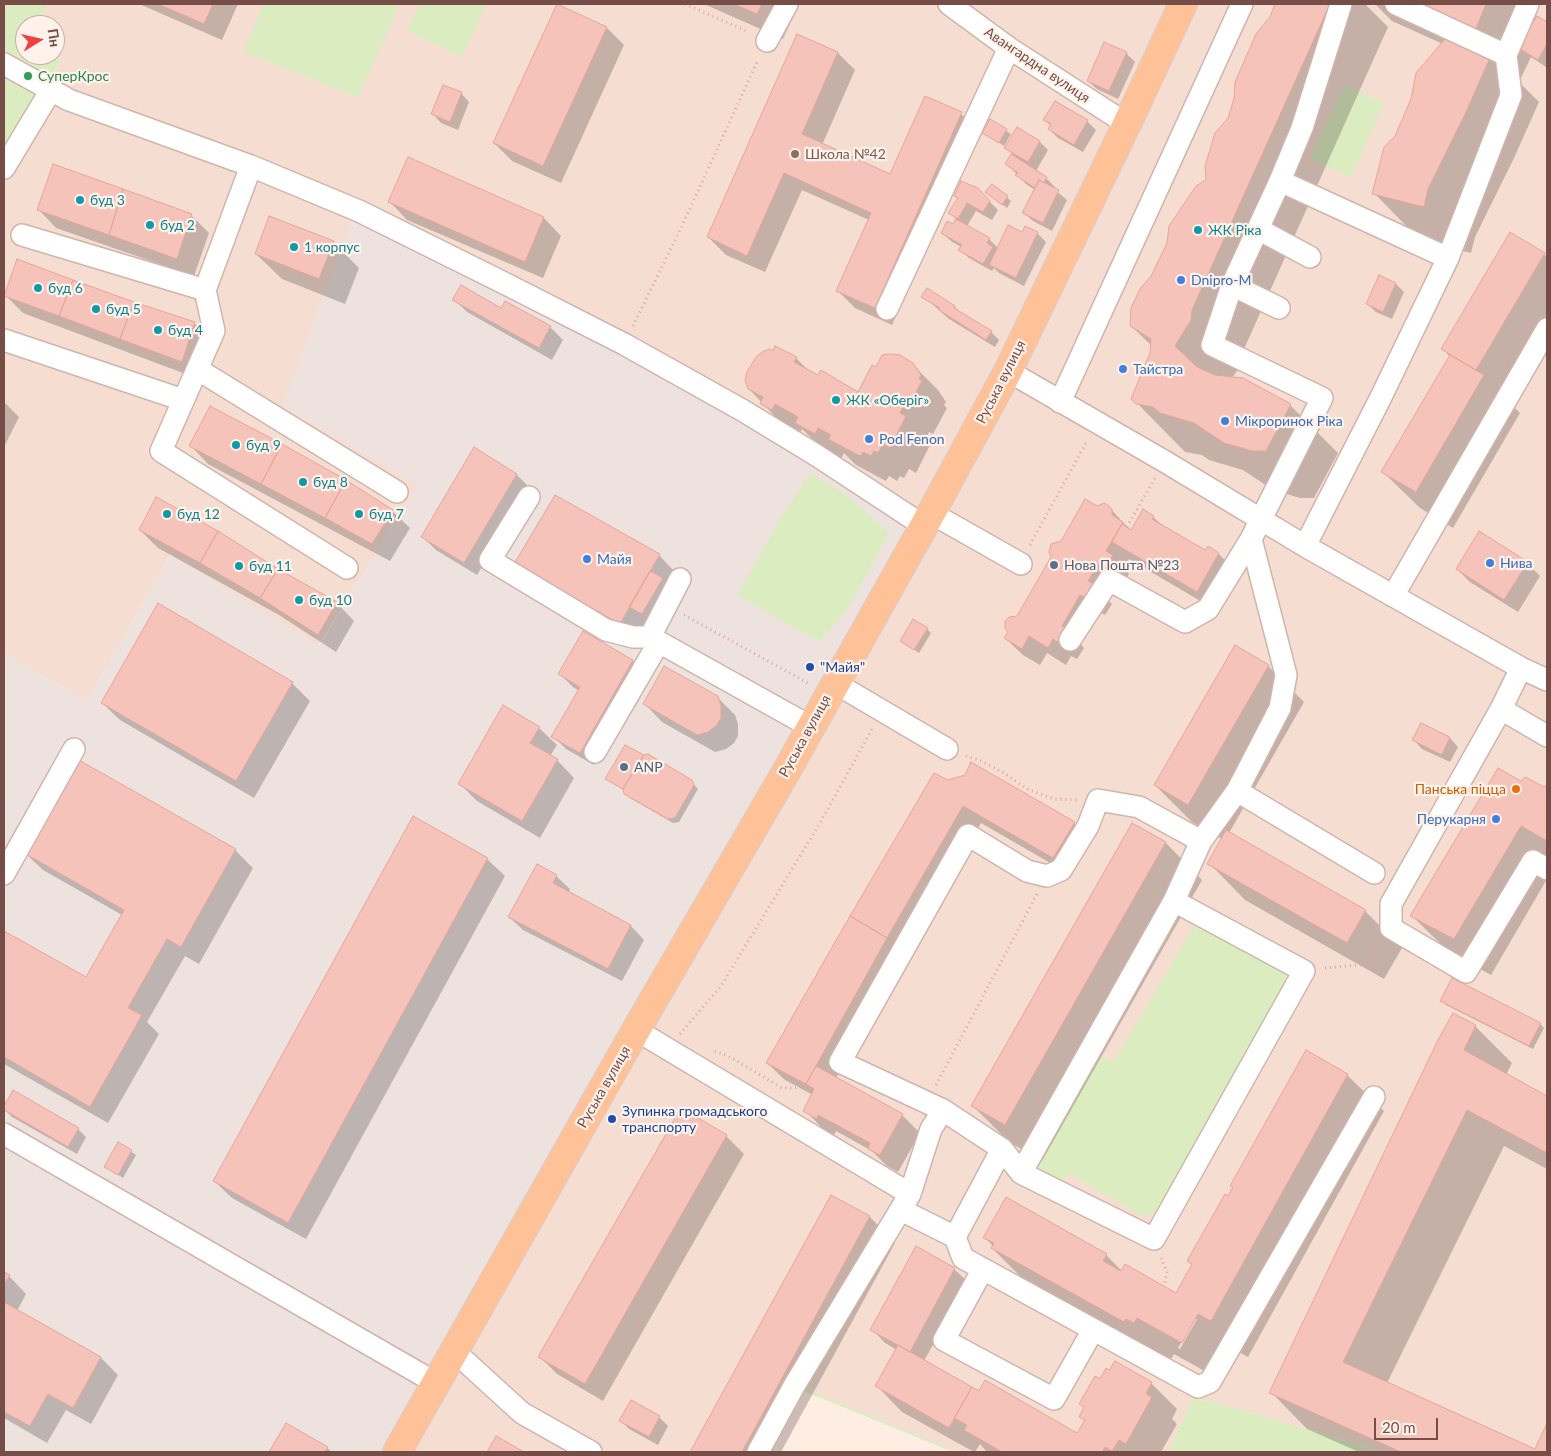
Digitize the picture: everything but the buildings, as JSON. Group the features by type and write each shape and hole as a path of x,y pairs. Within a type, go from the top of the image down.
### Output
{"main road":[{"name":"Руська вулиця","path":"397,1452 636,1030 811,727 823,684 928,520 1008,371 1127,124 1182,4"}],"street":[{"path":"767,41 787,4"},
{"name":"Авангардна вулиця","path":"949,4 1009,48 1127,124"},
{"path":"1060,402 1242,4"},
{"path":"1070,640 1109,580 1185,622 1208,609 1252,539 1260,519 1322,398 1212,345 1232,285 1302,128 1341,4"},
{"path":"1396,4 1506,54"},
{"path":"1305,546 1381,397 1448,258 1511,95 1506,54 1528,4"},
{"path":"887,309 1009,48"},
{"path":"4,64 68,100 251,166 358,211 624,344 742,410 928,520 1024,557"},
{"path":"4,168 51,90"},
{"path":"251,166 205,290 214,331 161,451 347,568"},
{"path":"1280,181 1448,258"},
{"path":"1258,229 1310,257"},
{"path":"22,236 205,290"},
{"path":"1232,285 1279,308"},
{"path":"1393,596 1547,329"},
{"path":"4,340 184,400"},
{"path":"197,369 397,492"},
{"path":"1008,371 1164,460 1305,546 1521,668 1547,680"},
{"path":"529,497 490,560 606,630 655,640 811,727"},
{"path":"1020,1173 1174,901 1201,841 1237,791 1280,708 1286,675 1252,539"},
{"path":"595,752 655,640 667,605 680,580"},
{"path":"1521,668 1501,709 1391,904 1391,928 1466,972 1533,861 1547,870"},
{"path":"823,684 882,710 947,749"},
{"path":"1501,709 1547,736"},
{"path":"4,874 74,749"},
{"path":"1237,791 1374,873"},
{"path":"1174,901 1304,971 1154,1239 1020,1173 1002,1149 935,1106 840,1062 968,835 1027,871 1047,876 1061,870 1088,826 1098,800 1139,807 1201,841"},
{"path":"636,1030 905,1202 955,1237 963,1258 1198,1387 1210,1382 1374,1097"},
{"path":"758,1452 794,1386 905,1202 931,1129 935,1106"},
{"path":"4,1134 436,1383"},
{"path":"955,1237 1002,1149"},
{"path":"983,1269 944,1340 1054,1399 1093,1330"},
{"path":"454,1351 522,1413 591,1452"}],"path":[{"path":"624,344 681,228 767,41 685,4"},
{"path":"1024,557 1098,422"},
{"path":"1127,527 1164,460"},
{"path":"667,605 823,684"},
{"path":"678,1036 721,986 820,823 882,710"},
{"path":"947,749 981,761 1027,789 1054,799 1098,800"},
{"path":"935,1106 1047,876"},
{"path":"1304,971 1369,964 1391,928"},
{"path":"1154,1239 1167,1272 1164,1286"}],"shaded area":[{"path":"48,4 1547,4 1547,1452 1384,1452 1225,1405 1193,1398 1168,1452 957,1452 794,1384 756,1452 399,1452 835,686 282,406 418,485 318,646 170,555 87,701 4,654 4,158 59,65 65,65 65,15 43,15"},
{"path":"354,216 614,341 924,527 399,1452 4,1452 4,654 87,701 170,555 319,646 417,485 282,406"}],"green space":[{"name":"СуперКрос","path":"4,4 48,4 43,15 15,15 15,65 59,65 4,158"},
{"path":"264,4 400,4 358,98 243,52"},
{"path":"420,4 487,4 462,57 407,31"},
{"path":"1344,85 1384,103 1351,178 1310,159"},
{"path":"810,473 849,497 889,533 847,610 819,642 737,595 781,518"},
{"path":"1196,923 1280,966 1286,975 1287,985 1158,1211 1150,1216 1140,1215 1070,1174 1060,1182 1039,1173 1037,1161 1095,1054 1114,1061"},
{"path":"794,1384 957,1452 801,1390 772,1452 756,1452"},
{"path":"1193,1398 1225,1405 1384,1452 1168,1452"}],"place":[{"name":"СуперКрос","path":"28,76"},
{"name":"Школа №42","path":"795,154"},
{"name":"буд 3","path":"80,200"},
{"name":"буд 2","path":"150,225"},
{"name":"ЖК Ріка","path":"1198,230"},
{"name":"1 корпус","path":"294,247"},
{"name":"Dnipro-M","path":"1181,280"},
{"name":"буд 6","path":"38,288"},
{"name":"буд 5","path":"96,309"},
{"name":"буд 4","path":"158,330"},
{"name":"Тайстра","path":"1123,369"},
{"name":"ЖК «Оберіг»","path":"836,400"},
{"name":"Мікроринок Ріка","path":"1225,421"},
{"name":"Pod Fenon","path":"869,439"},
{"name":"буд 9","path":"236,445"},
{"name":"буд 8","path":"303,482"},
{"name":"буд 12","path":"167,514"},
{"name":"буд 7","path":"359,514"},
{"name":"Майя","path":"587,559"},
{"name":"Нива","path":"1490,563"},
{"name":"Нова Пошта №23","path":"1054,565"},
{"name":"буд 11","path":"239,566"},
{"name":"буд 10","path":"299,600"},
{"name":"\"Майя\"","path":"810,667"},
{"name":"ANP","path":"624,767"},
{"name":"Панська пiцца","path":"1516,789"},
{"name":"Перукарня","path":"1496,819"},
{"name":"Зупинка громадського транспорту","path":"612,1119"}]}
